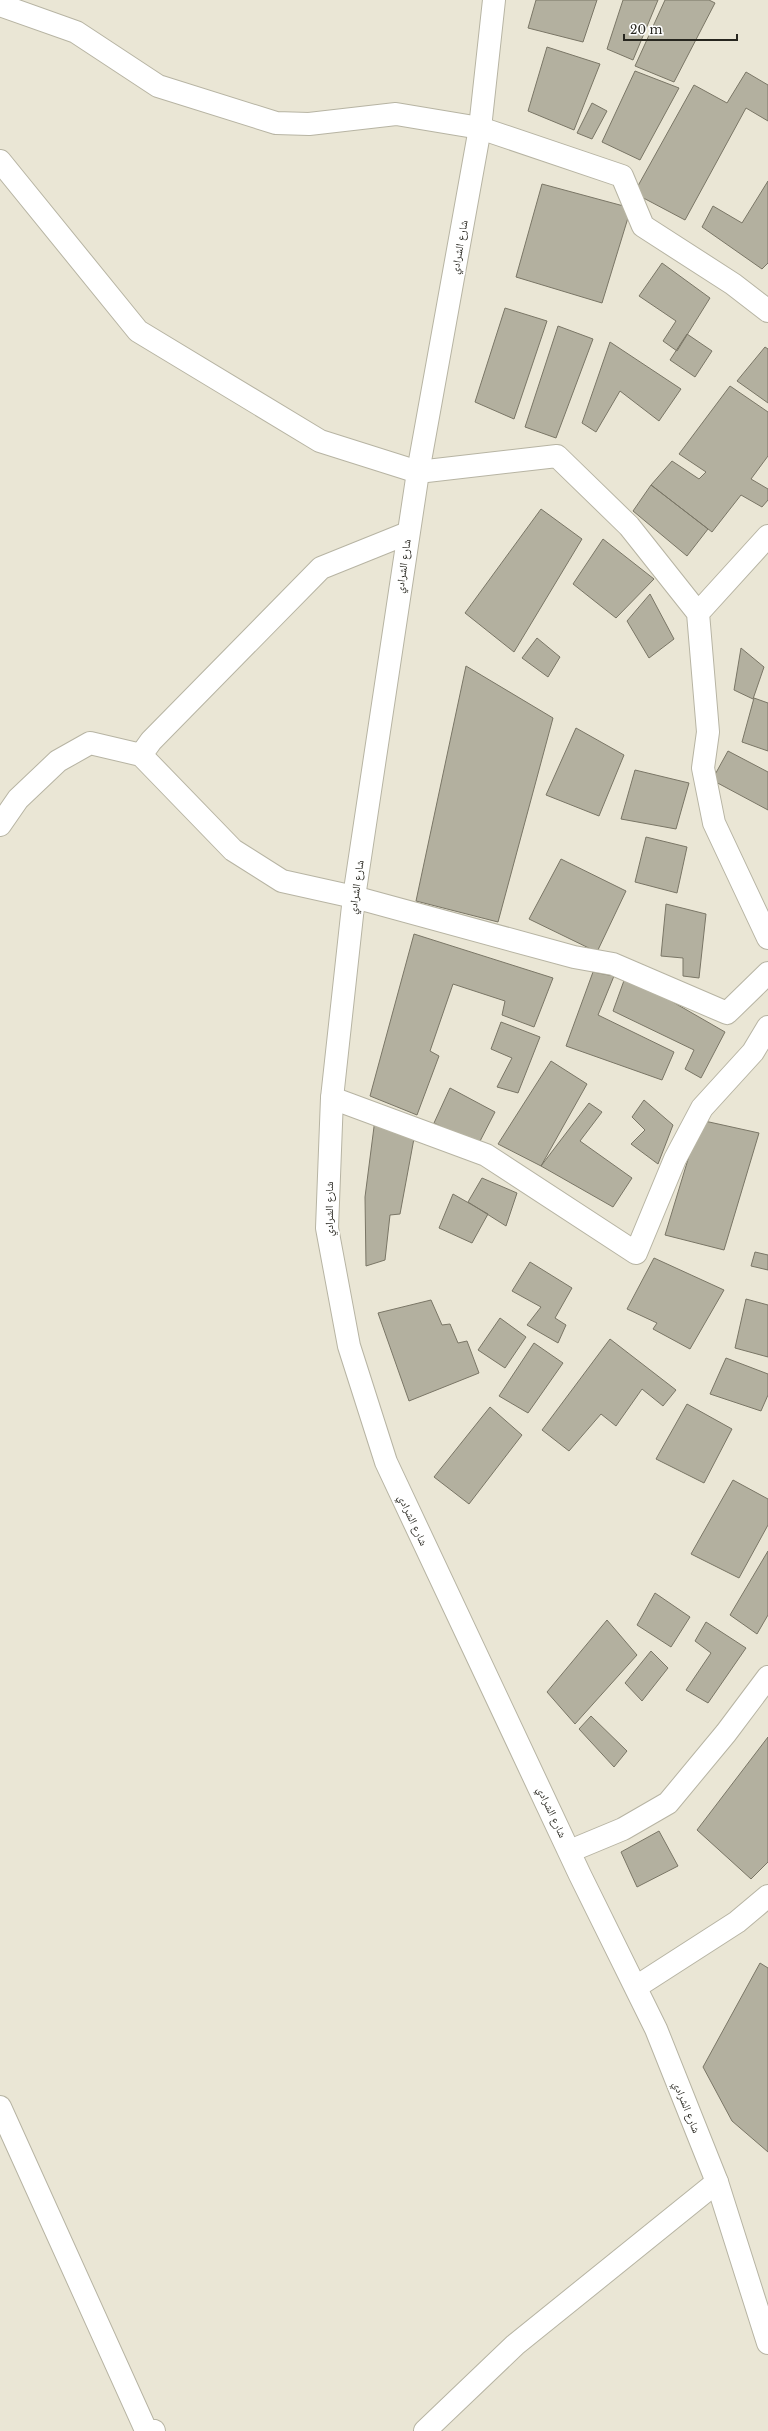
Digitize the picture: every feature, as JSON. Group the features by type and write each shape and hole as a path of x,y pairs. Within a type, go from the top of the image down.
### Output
{"street":[{"name":"شارع الشرادي","path":"494,0 480,128 408,532 354,897 332,1098 327,1228 348,1346 386,1462 570,1850 580,1875 656,2029 717,2182 768,2343"},
{"path":"0,5 76,32 158,86 276,123 309,124 396,114 480,128 622,176 643,226 733,284 768,311"},
{"path":"0,160 138,331 320,441 418,472 557,456 629,526 698,613 708,732 703,768 714,823 768,938"},
{"path":"141,755 151,741 321,568 408,532"},
{"path":"698,613 768,536"},
{"path":"0,825 18,800 58,761 90,743 141,755 233,850 282,881 354,897 574,957 612,964 727,1014 768,973"},
{"path":"332,1098 486,1155 636,1252 675,1159 702,1108 753,1052 768,1027"},
{"path":"570,1850 622,1829 668,1803 726,1733 768,1677"},
{"path":"636,1988 738,1922 768,1896"},
{"path":"0,2107 145,2428 154,2431"},
{"path":"425,2431 515,2345 717,2182"}],"building":[{"path":"536,0 597,0 583,42 528,28"},
{"path":"623,0 658,0 633,60 607,49"},
{"path":"665,0 709,0 715,3 674,82 635,66"},
{"path":"547,47 600,64 574,130 528,111"},
{"path":"635,71 679,88 640,160 602,142"},
{"path":"746,72 768,85 768,121 746,108 685,220 634,193 694,85 727,103"},
{"path":"592,103 607,111 592,139 577,133"},
{"path":"768,181 768,263 762,269 702,227 713,206 742,223"},
{"path":"542,184 631,208 602,303 516,277"},
{"path":"662,263 710,298 677,351 663,341 676,321 639,296"},
{"path":"505,308 547,321 514,419 475,402"},
{"path":"558,326 593,339 556,438 525,427"},
{"path":"687,334 712,351 695,377 670,360"},
{"path":"610,342 681,389 659,421 620,391 596,432 582,423"},
{"path":"765,347 768,349 768,403 737,381"},
{"path":"730,386 768,412 768,456 751,479 768,489 768,500 762,507 741,495 712,532 651,485 672,461 699,479 706,472 679,454"},
{"path":"651,485 708,529 687,556 633,511"},
{"path":"541,509 582,539 514,652 465,613"},
{"path":"603,539 654,579 616,618 573,584"},
{"path":"650,594 674,639 649,658 627,621"},
{"path":"537,638 560,657 548,677 522,658"},
{"path":"741,648 764,667 753,699 734,690"},
{"path":"466,666 553,718 498,922 416,901"},
{"path":"754,698 768,703 768,751 742,742"},
{"path":"576,728 624,755 599,816 546,795"},
{"path":"728,751 768,772 768,810 712,780"},
{"path":"635,770 689,783 676,829 621,819"},
{"path":"646,837 687,847 677,893 635,882"},
{"path":"561,859 626,891 597,952 529,919"},
{"path":"666,904 706,914 699,978 683,976 683,958 661,956"},
{"path":"414,934 553,978 534,1027 502,1015 505,1001 453,984 430,1051 439,1056 417,1115 370,1096"},
{"path":"593,972 614,976 598,1015 674,1052 662,1080 566,1046"},
{"path":"626,975 725,1032 701,1078 685,1069 694,1050 613,1011"},
{"path":"501,1022 540,1037 518,1093 497,1087 512,1058 491,1049"},
{"path":"551,1061 587,1084 541,1166 498,1144"},
{"path":"450,1088 495,1112 478,1145 434,1123"},
{"path":"644,1100 673,1125 658,1164 631,1144 645,1130 632,1117"},
{"path":"589,1103 602,1112 580,1141 632,1178 613,1207 541,1166"},
{"path":"375,1119 415,1133 400,1214 390,1215 385,1260 366,1266 365,1197"},
{"path":"700,1120 759,1133 724,1250 665,1235"},
{"path":"482,1178 517,1193 506,1226 468,1202"},
{"path":"453,1194 488,1214 472,1243 439,1228"},
{"path":"755,1252 768,1255 768,1270 751,1266"},
{"path":"654,1258 724,1290 690,1349 653,1329 657,1323 627,1309"},
{"path":"530,1262 572,1288 555,1318 566,1325 558,1343 527,1325 541,1307 512,1291"},
{"path":"746,1299 768,1305 768,1357 735,1348"},
{"path":"431,1300 442,1325 450,1324 458,1343 467,1341 479,1373 409,1401 378,1313"},
{"path":"500,1318 526,1337 505,1368 478,1350"},
{"path":"610,1339 676,1390 663,1406 642,1389 616,1426 601,1414 569,1451 542,1430"},
{"path":"534,1343 563,1363 528,1413 499,1396"},
{"path":"726,1358 768,1374 768,1395 761,1411 710,1394"},
{"path":"687,1404 732,1429 704,1483 656,1459"},
{"path":"490,1407 522,1435 469,1504 434,1477"},
{"path":"733,1480 768,1499 768,1525 739,1578 691,1554"},
{"path":"768,1551 768,1615 757,1634 730,1615"},
{"path":"655,1593 690,1617 671,1647 637,1625"},
{"path":"607,1620 637,1655 575,1724 547,1692"},
{"path":"706,1622 746,1648 708,1703 686,1690 711,1653 695,1641"},
{"path":"651,1651 668,1668 642,1701 625,1683"},
{"path":"591,1716 627,1751 614,1767 579,1729"},
{"path":"768,1737 768,1862 751,1879 697,1830"},
{"path":"659,1831 678,1866 637,1887 621,1852"},
{"path":"760,1963 768,1968 768,2152 732,2121 703,2067"}]}
